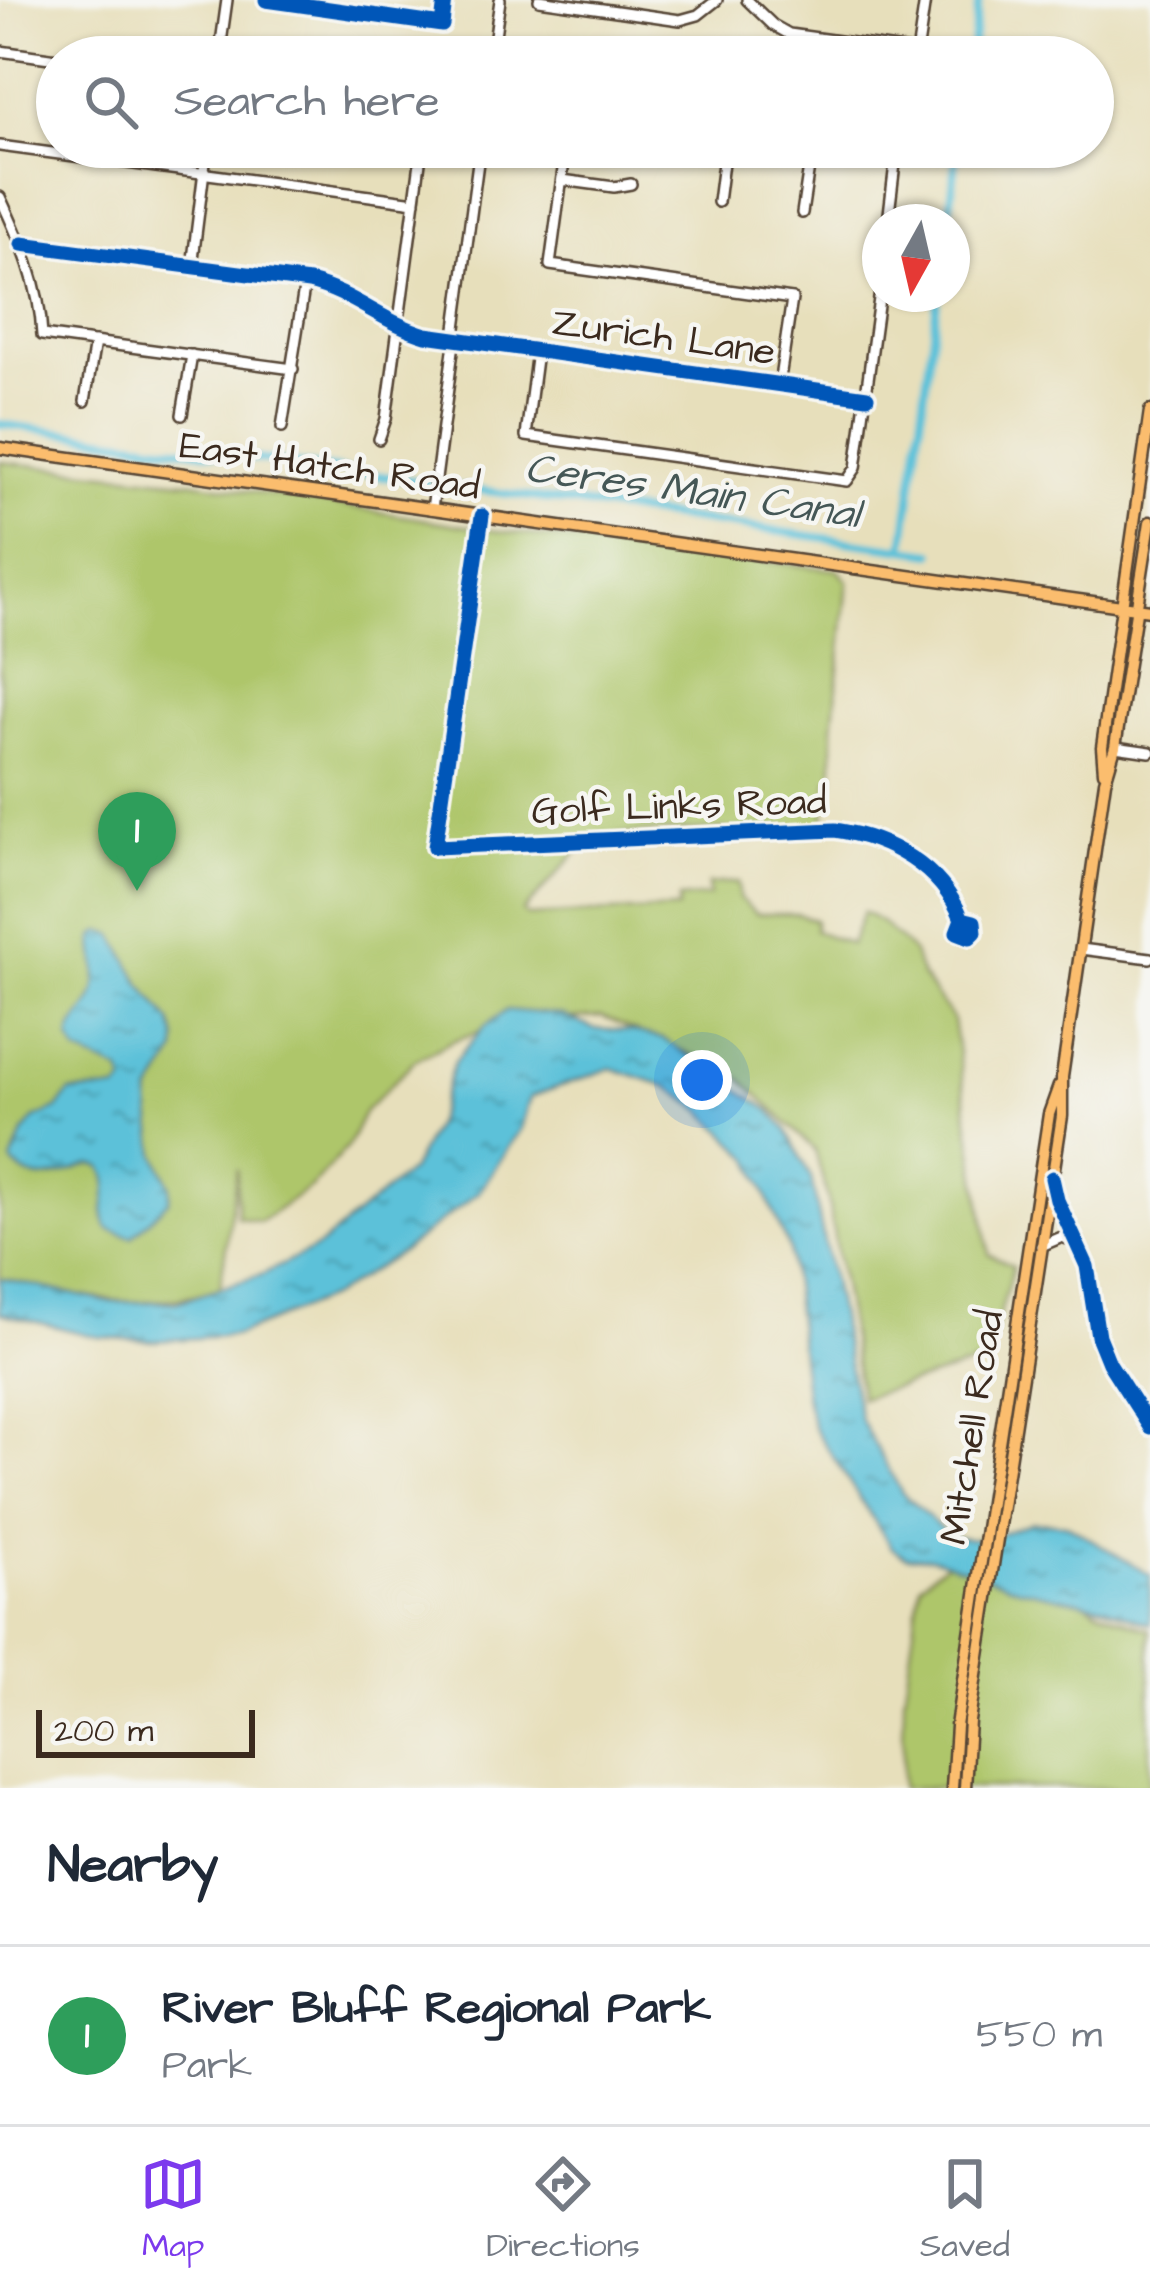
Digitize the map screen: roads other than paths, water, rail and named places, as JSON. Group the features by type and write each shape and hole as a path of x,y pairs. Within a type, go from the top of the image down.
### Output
{"main road":[{"name":"Mitchell Road","path":"1009,1417 1062,1116 1062,1077 1105,781 1115,747 1150,411"},
{"name":"East Hatch Road","path":"0,448 1150,610"},
{"name":"Mitchell Road","path":"1105,781 1102,747 1150,522"},
{"name":"Mitchell Road","path":"952,1788 956,1726 975,1638 1009,1417 1048,1114 1062,1077"},
{"name":"Mitchell Road","path":"965,1788 975,1638"}],"street":[{"path":"222,36 227,0"},
{"path":"266,0 442,26 445,0"},
{"path":"495,36 500,0"},
{"path":"539,0 680,20 698,15 717,0"},
{"path":"747,0 772,26 801,36"},
{"path":"920,36 925,0"},
{"path":"0,51 36,56"},
{"path":"0,146 36,151"},
{"path":"173,168 415,202"},
{"path":"192,267 204,168"},
{"path":"379,439 386,419 419,168"},
{"path":"431,508 476,168"},
{"path":"563,168 550,265 792,299 779,385"},
{"path":"718,202 722,168"},
{"path":"802,213 809,168"},
{"path":"890,204 894,168"},
{"path":"562,180 614,187 631,184"},
{"path":"0,197 41,302 42,335 292,369"},
{"name":"Zurich Lane","path":"22,244 304,282 338,290 398,327 452,339 867,397"},
{"path":"282,427 304,282"},
{"path":"538,351 526,436 847,481 856,468 877,312"},
{"path":"85,401 95,342"},
{"path":"182,415 192,356"},
{"name":"Golf Links Road","path":"482,516 435,847 835,830 876,839 913,859 944,888 962,919"},
{"path":"1115,747 1150,752"},
{"path":"1081,949 1150,958"},
{"path":"1052,1178 1057,1200 1088,1266 1098,1336 1108,1363 1150,1427"},
{"path":"1041,1246 1062,1237 1078,1243"}],"water":[{"path":"101,931 114,935 141,984 171,1022 177,1039 176,1052 150,1103 156,1154 170,1186 169,1200 132,1237 108,1229 102,1167 92,1164 40,1178 12,1162 34,1119 57,1109 70,1092 118,1090 125,1083 121,1072 78,1053 70,1040 95,990 94,937"},
{"path":"507,1010 561,1015 594,1029 663,1039 769,1110 786,1129 811,1178 860,1419 902,1493 957,1537 984,1540 1033,1522 1066,1524 1150,1575 1150,1624 1104,1606 1018,1588 935,1558 906,1557 892,1548 813,1426 789,1249 751,1159 703,1111 667,1086 611,1068 530,1097 521,1128 479,1192 404,1250 331,1297 237,1335 155,1341 98,1337 0,1313 0,1278 108,1302 178,1302 261,1275 318,1247 411,1170 436,1122 454,1062 486,1025"}],"waterway":[{"path":"974,36 979,0"},
{"path":"950,204 955,168"},
{"path":"904,548 936,312"},
{"name":"Ceres Main Canal","path":"0,424 426,482"},
{"name":"Ceres Main Canal","path":"443,485 933,553"}],"place":[{"name":"River Bluff Regional Park","path":"137,891"}]}
